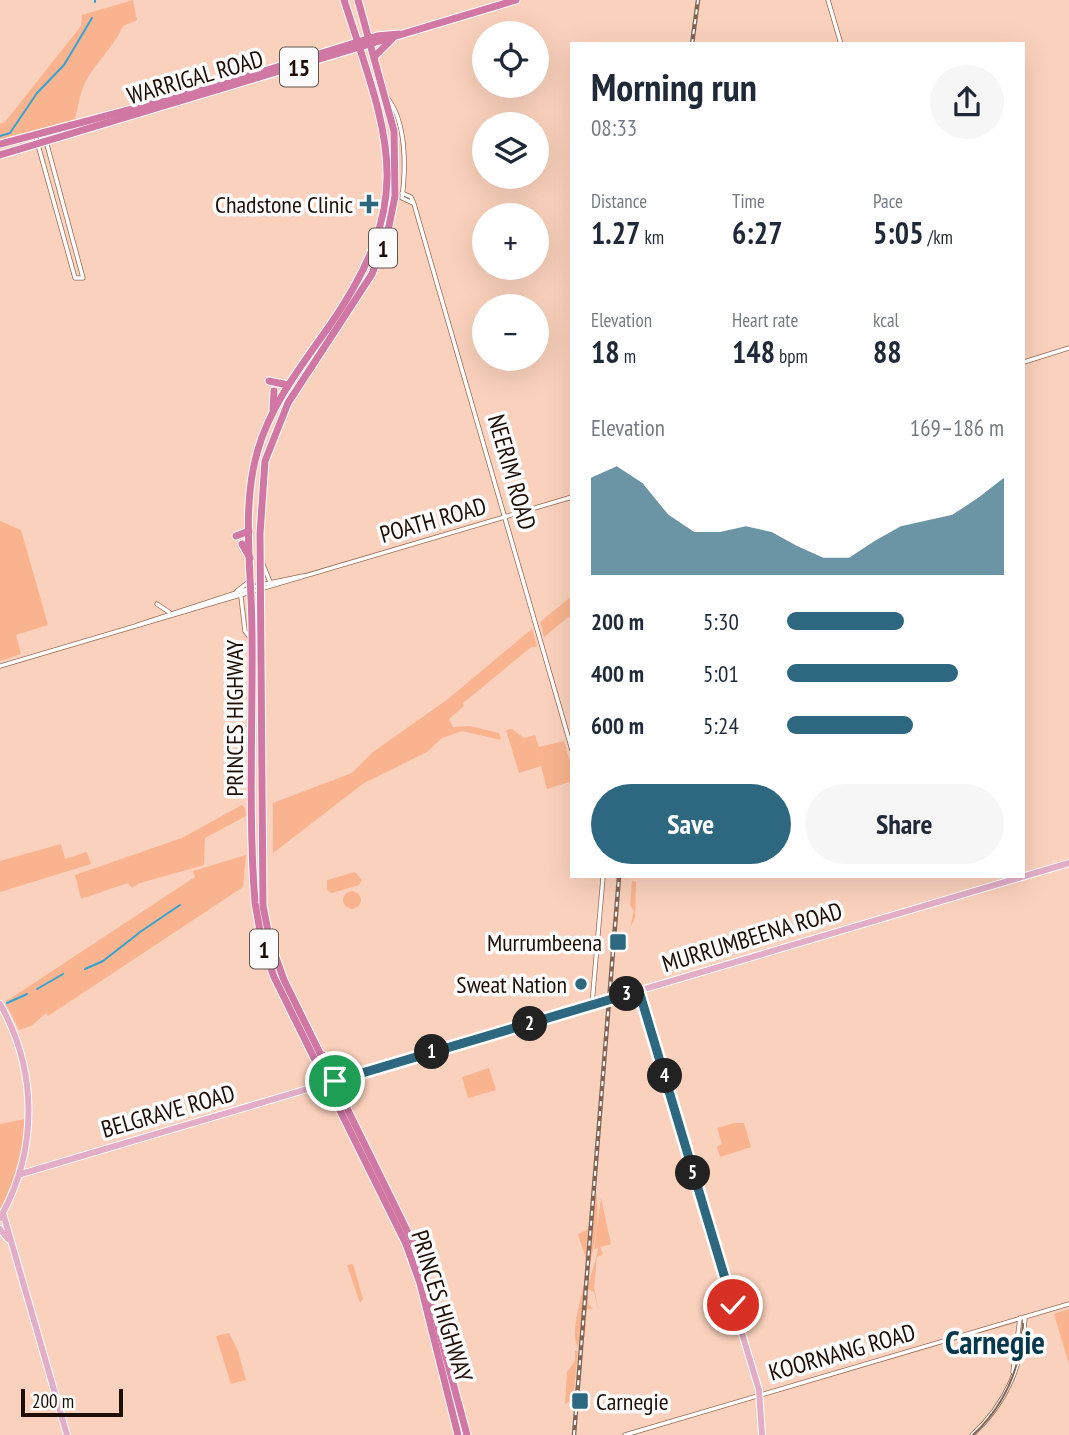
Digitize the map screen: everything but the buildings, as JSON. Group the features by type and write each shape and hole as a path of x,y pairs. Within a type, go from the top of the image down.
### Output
{"highway":[{"path":"344,0 356,44"},
{"name":"1","path":"264,586 260,561 261,488 279,428 291,398 370,278 385,242 394,204 396,153 386,96 358,0"},
{"name":"WARRIGAL ROAD","path":"0,144 196,92 342,47 396,36 516,0"},
{"path":"375,56 396,36"},
{"name":"WARRIGAL ROAD","path":"0,155 356,44"},
{"name":"PRINCES HIGHWAY","path":"356,44 384,132 388,179 376,245 352,292 274,409 254,468 249,531 254,889 258,926 274,977 326,1084 424,1270 467,1435"},
{"path":"394,204 399,215"},
{"path":"352,292 370,278"},
{"path":"270,381 288,385"},
{"path":"274,391 274,409"},
{"path":"236,536 249,531"},
{"path":"242,544 250,558"},
{"name":"PRINCES HIGHWAY","path":"264,586 264,912 280,969 323,1055 339,1080 398,1218 420,1283 458,1435"}],"main road":[{"name":"MURRUMBEENA ROAD","path":"1025,875 1069,863"},
{"name":"MURRUMBEENA ROAD","path":"326,1084 1012,879"},
{"path":"639,991 760,1395 762,1435"},
{"path":"0,1004 17,1041 27,1080 29,1118 20,1174 1,1215 66,1435"},
{"name":"BELGRAVE ROAD","path":"20,1174 326,1084"},
{"path":"0,1223 4,1229"}],"street":[{"path":"828,0 840,42"},
{"name":"NEERIM ROAD","path":"386,96 394,105 400,131 404,159 402,196 414,204 570,743"},
{"path":"39,133 83,278 75,276"},
{"path":"39,133 75,276"},
{"path":"75,276 81,273"},
{"path":"1025,362 1069,348"},
{"name":"POATH ROAD","path":"251,587 303,576 570,498"},
{"path":"137,625 251,587"},
{"path":"0,666 241,597 251,587"},
{"path":"241,597 245,631 252,640"},
{"path":"157,604 170,613"},
{"path":"592,1005 603,878"},
{"path":"593,991 604,1002"},
{"name":"KOORNANG ROAD","path":"625,1435 1069,1304"},
{"path":"972,1435 995,1409 1011,1380 1023,1318"}],"shaded area":[{"path":"133,0 137,20 123,26 88,77 75,119 0,141 0,124 5,122 81,26 82,15"},
{"path":"0,521 21,530 48,625 16,635 21,654 0,661"},
{"path":"570,598 570,616 544,637 540,622"},
{"path":"532,629 537,646 530,648 463,703 464,706 449,719 453,727 470,726 499,733 501,740 462,731 442,738 427,752 364,783 273,853 273,803 352,773 373,752 448,699"},
{"path":"512,729 524,738 535,735 539,747 564,741 570,762 570,782 547,789 541,766 519,773 506,730"},
{"path":"242,805 246,816 205,838 204,865 140,883 132,888 128,883 81,899 75,875 182,838"},
{"path":"61,844 65,859 87,852 91,864 0,892 0,861"},
{"path":"246,855 243,887 48,1016 46,1013 31,1026 19,1030 5,1002 195,877 193,871"},
{"path":"355,872 362,880 359,885 332,893 327,890 327,880"},
{"path":"632,881 636,882 635,918 630,928 634,911 630,905"},
{"path":"352,891 358,894 361,900 358,906 352,909 346,906 343,900 346,894"},
{"path":"489,1068 496,1090 468,1098 462,1077"},
{"path":"25,1119 24,1154 11,1190 0,1210 0,1124"},
{"path":"744,1123 751,1147 720,1157 717,1147 722,1144 717,1128"},
{"path":"595,1186 596,1230 582,1304 581,1335 585,1325 587,1291 589,1305 593,1309 587,1309 585,1337 581,1337 580,1348 580,1336 578,1348 575,1339 576,1318 586,1271 578,1234 589,1229 592,1187"},
{"path":"601,1198 611,1244 600,1247 603,1254 597,1257 594,1288 599,1312 594,1292 588,1289 598,1252 598,1248 594,1249"},
{"path":"353,1264 363,1299 360,1303 347,1265"},
{"path":"1069,1309 1069,1364 1054,1314"},
{"path":"229,1333 238,1351 246,1380 231,1384 216,1336"},
{"path":"575,1351 578,1351 573,1400 565,1404 567,1372 575,1361"}],"waterway":[{"path":"0,136 10,133 37,93 64,65 92,18"},
{"path":"140,932 180,905"},
{"path":"85,969 103,961 139,933"},
{"path":"37,989 63,974"},
{"path":"7,1003 27,994"}],"tram line":[{"path":"973,1435 994,1411 1009,1385 1019,1356 1023,1324"}],"railway":[{"path":"692,42 698,0"},
{"path":"574,1435 619,878"}],"place":[{"name":"Chadstone Clinic","path":"369,204"},
{"name":"Murrumbeena","path":"618,942"},
{"name":"Sweat Nation","path":"581,984"},
{"name":"Carnegie","path":"580,1401"}],"district":[{"name":"Carnegie","path":"995,1342"}],"route":[{"path":"335,1081 639,991 733,1305"}]}
